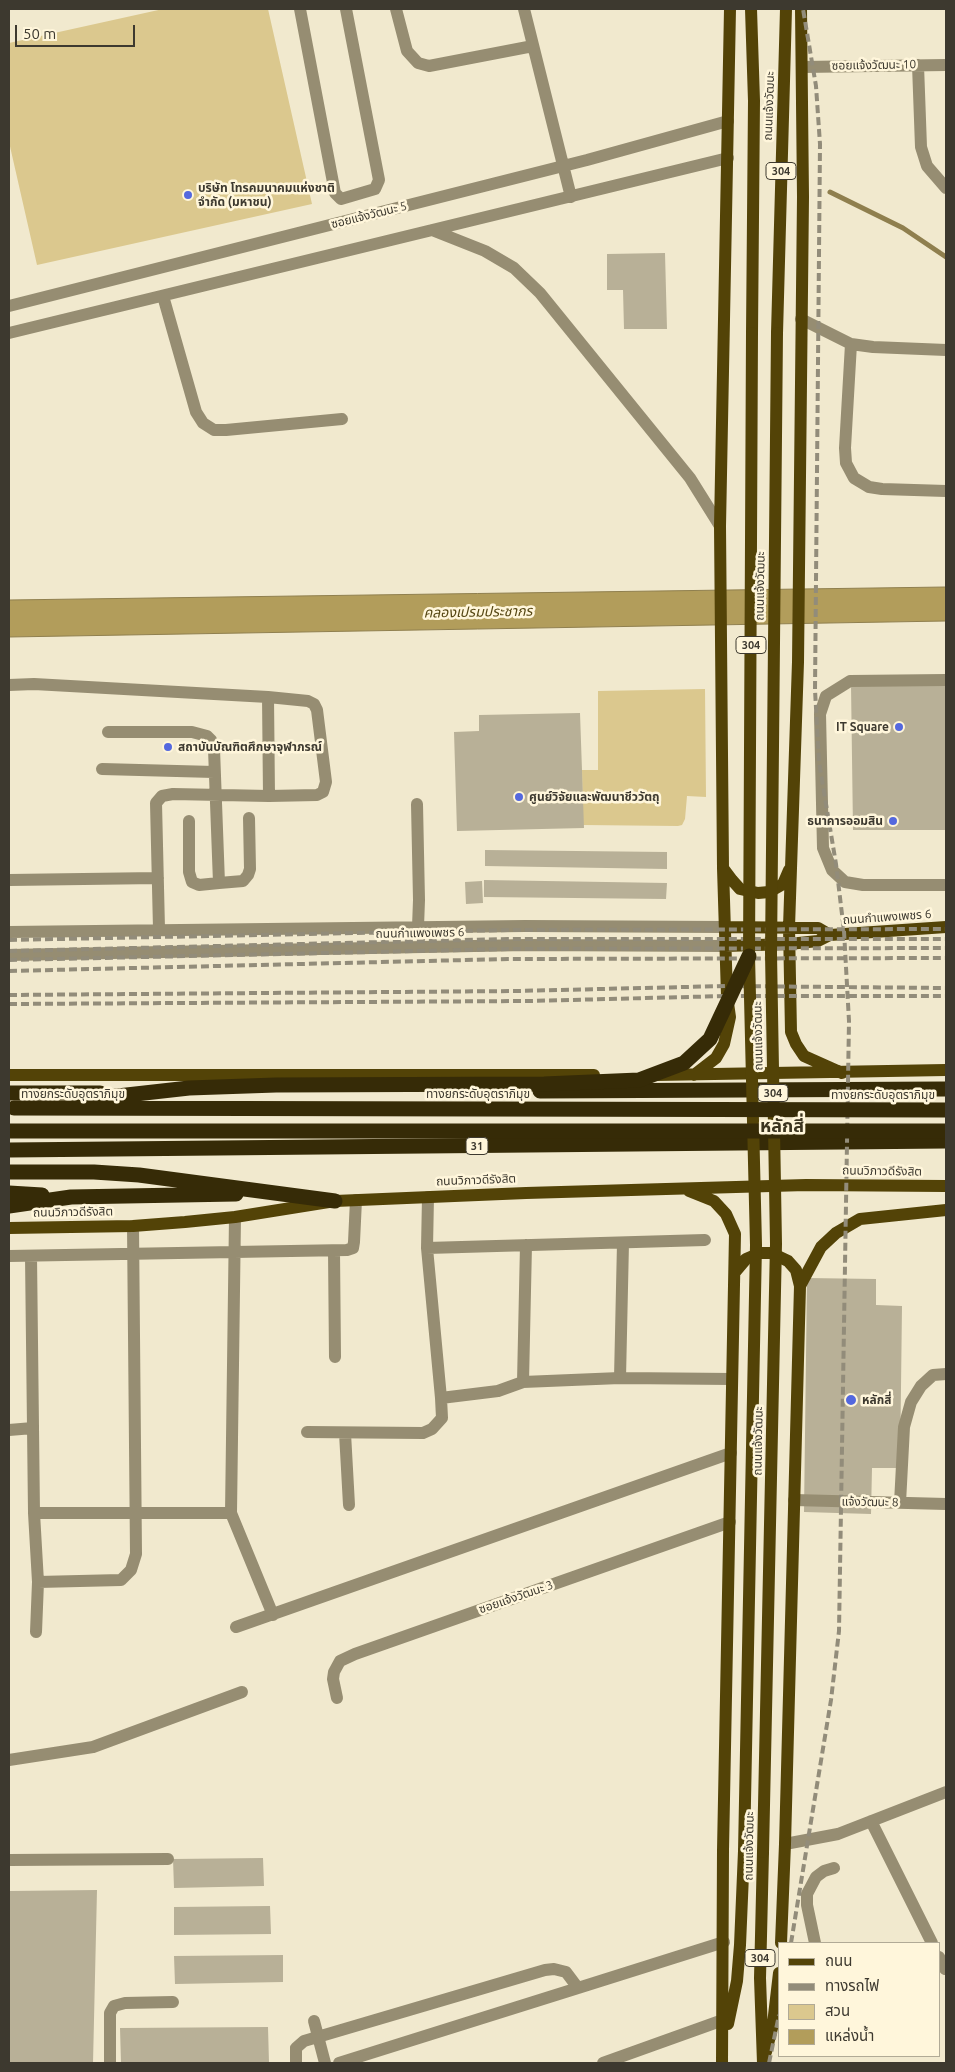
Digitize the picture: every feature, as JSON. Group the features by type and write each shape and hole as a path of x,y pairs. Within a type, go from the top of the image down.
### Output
{"highway":[{"path":"11,1108 188,1088 276,1085 544,1084 639,1080 684,1063 710,1038 749,956"},
{"path":"9,1093 946,1089"},
{"name":"ทางยกระดับอุตราภิมุข","path":"11,1108 946,1110"},
{"name":"31","path":"9,1131 946,1131"},
{"name":"31","path":"9,1150 946,1141"},
{"path":"9,1172 94,1172 139,1175 335,1201"},
{"path":"9,1193 71,1197 216,1196 265,1192"},
{"path":"9,1206 71,1197"}],"main road":[{"path":"694,1075 716,1058 724,1044 730,1018 725,946 722,567 720,526 730,9"},
{"name":"ถนนแจ้งวัฒนะ","path":"723,2046 737,1981 744,1851 756,1245 749,956 754,101 751,9"},
{"name":"ถนนแจ้งวัฒนะ","path":"763,2063 760,1978 776,1244 771,943 777,334 786,9"},
{"path":"801,9 803,197 798,662 789,927 792,1032 796,1044 804,1056 842,1073"},
{"path":"724,868 740,888 758,893 770,892 783,884 791,866"},
{"name":"ถนนกำแพงเพชร 6","path":"725,946 789,944 818,941 830,935 946,926"},
{"name":"ถนนกำแพงเพชร 6","path":"725,927 818,928 830,935"},
{"path":"9,1075 694,1075 946,1070"},
{"name":"ถนนวิภาวดีรังสิต","path":"9,1228 133,1226 235,1217 335,1201 356,1200 806,1185 946,1186"},
{"name":"ถนนแจ้งวัฒนะ","path":"682,1188 714,1200 726,1214 735,1234 723,1850 722,2063"},
{"path":"800,1286 821,1247 836,1233 860,1219 946,1210"},
{"path":"735,1272 746,1259 760,1253 771,1253 788,1261 796,1270 800,1286 781,1942"},
{"name":"ถนนแจ้งวัฒนะ","path":"763,2063 776,2024 778,1990"}],"street":[{"path":"300,9 334,193 341,199 375,189 379,180 346,9"},
{"path":"396,9 407,51 418,63 430,66 533,46"},
{"path":"524,9 570,197"},
{"path":"918,65 920,147 927,166 946,188"},
{"name":"ซอยแจ้งวัฒนะ 10","path":"802,67 946,65"},
{"name":"ซอยแจ้งวัฒนะ 5","path":"9,306 563,166 728,121"},
{"path":"9,333 728,158"},
{"path":"432,230 485,251 514,268 540,293 690,478 720,526"},
{"path":"163,296 196,412 203,424 214,430 226,430 342,419"},
{"path":"801,319 852,344 873,347 946,350"},
{"path":"852,344 845,448 846,463 854,478 869,487 882,489 946,491"},
{"path":"946,680 850,681 826,696 820,714 823,848 832,870 845,882 863,885 946,886"},
{"path":"9,685 34,684 268,697 308,701 314,704 317,710 326,782 323,792 316,795 215,794 162,796 156,803 159,930"},
{"path":"268,697 269,796"},
{"path":"108,732 192,732 207,736 211,740 214,749 219,883"},
{"path":"102,769 214,772"},
{"path":"417,804 420,900 418,927"},
{"path":"189,821 189,872 192,882 199,885 243,880 248,875 250,869 249,818"},
{"path":"9,880 158,878"},
{"name":"ถนนกำแพงเพชร 6","path":"9,932 418,927 725,927"},
{"name":"ถนนกำแพงเพชร 6","path":"9,955 507,945 725,946"},
{"path":"307,1432 423,1433 432,1429 442,1418 442,1398 427,1248 428,1197"},
{"path":"9,1256 334,1251 353,1248 356,1200"},
{"path":"235,1217 231,1513 273,1615"},
{"path":"38,1582 120,1580 131,1570 136,1554 133,1226"},
{"path":"427,1248 706,1240"},
{"path":"620,1378 623,1243"},
{"path":"523,1382 526,1245"},
{"path":"334,1251 334,1357"},
{"path":"31,1256 34,1513 38,1582 36,1632"},
{"path":"900,1503 904,1427 912,1402 921,1386 933,1375 946,1374"},
{"path":"442,1398 498,1391 523,1382 620,1378 732,1379"},
{"path":"9,1430 33,1428"},
{"path":"345,1433 345,1464 349,1505"},
{"path":"236,1628 731,1453"},
{"name":"แจ้งวัฒนะ 8","path":"794,1500 946,1504"},
{"path":"34,1513 231,1513"},
{"name":"ซอยแจ้งวัฒนะ 3","path":"337,1698 333,1680 334,1672 340,1661 355,1654 730,1522"},
{"path":"9,1760 93,1747 242,1692"},
{"path":"785,1844 838,1834 946,1792"},
{"path":"871,1821 932,1942"},
{"path":"9,1860 168,1859"},
{"path":"816,1942 807,1905 807,1894 816,1877 824,1871 834,1868"},
{"path":"339,2063 724,1942"},
{"path":"296,2063 297,2045 545,1970 554,1969 566,1972 578,1988"},
{"path":"110,2063 110,2014 114,2006 125,2003 173,2002"},
{"path":"603,2063 723,2020"},
{"path":"314,2021 324,2063"}],"green space":[{"path":"163,9 268,9 312,204 37,265 9,142 9,43"},
{"path":"705,689 706,797 687,796 685,819 682,825 583,825 582,770 598,770 598,691"}],"water":[{"name":"คลองเปรมประชากร","path":"946,587 946,621 9,637 9,600"}],"building":[{"path":"665,253 667,329 624,329 623,290 607,290 607,254"},
{"name":"IT Square","path":"946,684 946,830 853,830 851,685"},
{"name":"ศูนย์วิจัยและพัฒนาชีววัตถุ","path":"580,713 584,828 457,831 454,732 479,731 479,715"},
{"path":"485,850 667,852 667,869 485,866"},
{"path":"484,880 667,883 666,899 484,897"},
{"path":"482,881 483,903 466,904 465,882"},
{"name":"หลักสี่","path":"807,1278 876,1279 876,1305 902,1306 900,1468 872,1468 871,1514 804,1512"},
{"path":"263,1858 264,1886 174,1888 173,1859"},
{"path":"97,1890 93,2063 9,2063 9,1891"},
{"path":"270,1906 271,1934 174,1935 174,1907"},
{"path":"283,1955 283,1982 175,1984 174,1956"},
{"path":"268,2027 269,2063 121,2063 120,2028"}],"waterway":[{"path":"830,192 903,228 946,257"}],"railway":[{"path":"791,1942 831,1700 839,1631 849,1021 844,931 836,864 819,762 815,690 820,144 816,86 803,9"},
{"path":"9,940 508,930 946,929"},
{"path":"9,951 508,939 946,939"},
{"path":"9,960 508,949 946,948"},
{"path":"9,971 508,959 946,958"},
{"path":"9,995 517,991 727,986 946,988"},
{"path":"9,1004 529,1001 727,996 946,996"},
{"path":"769,2063 778,2020"}],"place":[{"name":"บริษัท โทรคมนาคมแห่งชาติ จำกัด (มหาชน)","path":"188,195"},
{"name":"IT Square","path":"899,727"},
{"name":"สถาบันบัณฑิตศึกษาจุฬาภรณ์","path":"168,747"},
{"name":"ศูนย์วิจัยและพัฒนาชีววัตถุ","path":"519,797"},
{"name":"ธนาคารออมสิน","path":"893,821"},
{"name":"หลักสี่","path":"851,1400"}],"district":[{"name":"หลักสี่","path":"782,1126"}]}
